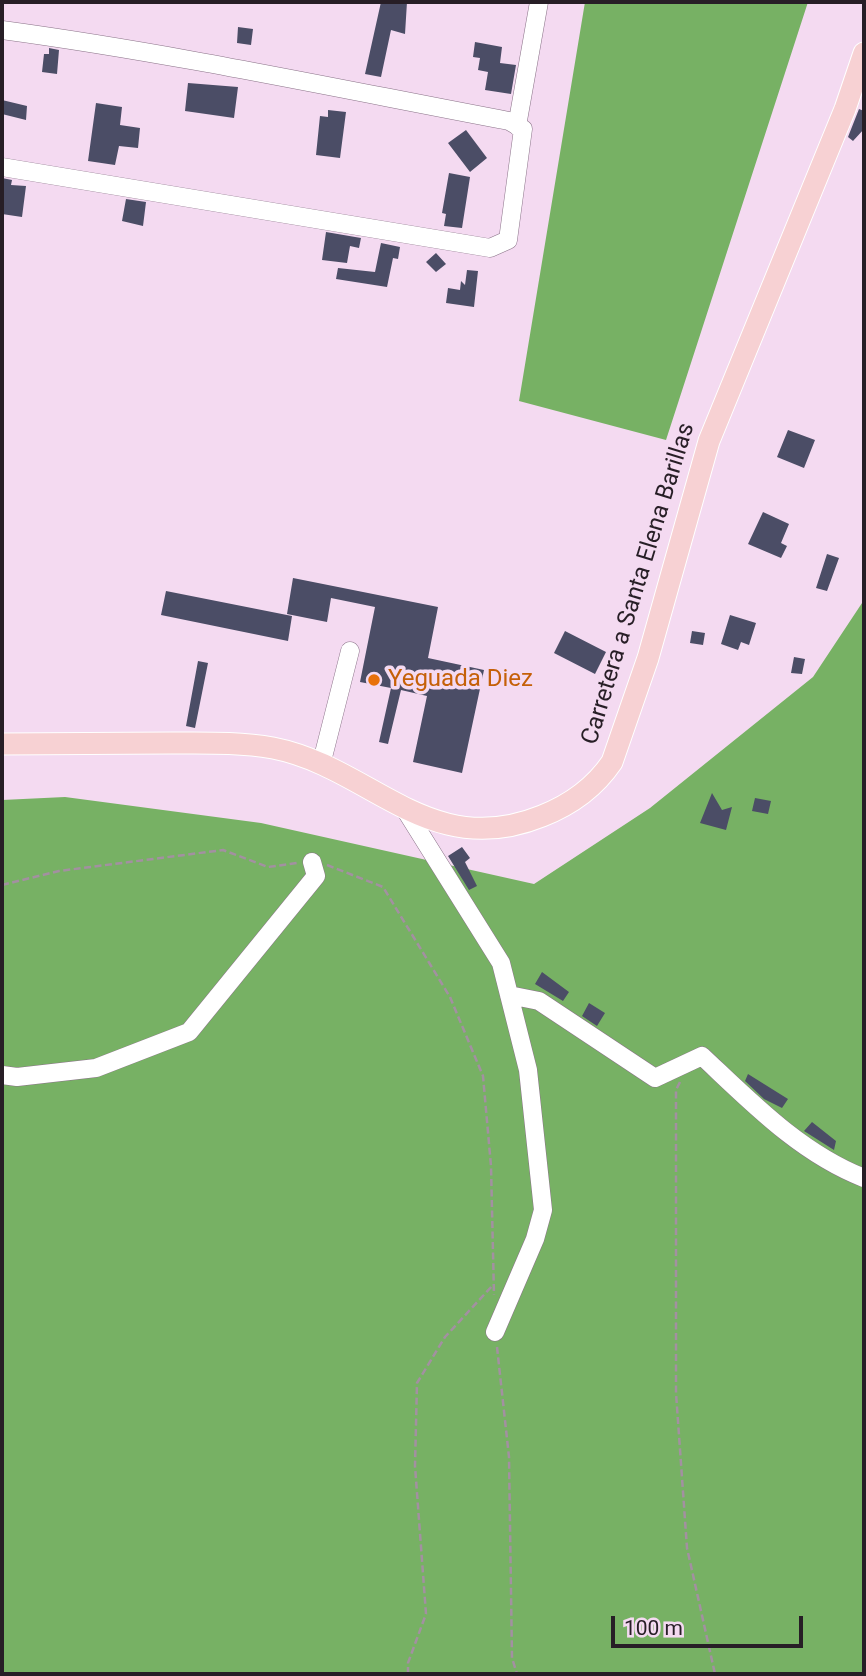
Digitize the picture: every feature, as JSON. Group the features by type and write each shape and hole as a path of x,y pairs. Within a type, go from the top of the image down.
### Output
{"main road":[{"name":"Carretera a Santa Elena Barillas","path":"2,744 244,744 274,748 321,765 406,811 465,828 505,826 533,820 557,810 585,792 602,777 612,762 648,658 709,441 845,110 864,53"}],"street":[{"path":"517,126 539,2"},
{"path":"2,30 93,43 496,118 523,129 508,240 489,248 2,167"},
{"path":"321,765 350,651"},
{"path":"406,811 501,962 527,1070 543,1210 535,1239 495,1332"},
{"path":"2,1075 18,1077 96,1068 189,1031 316,876 312,862"},
{"path":"509,995 539,1001 655,1078 702,1056 754,1108 796,1139 864,1178"}],"path":[{"path":"2,885 59,871 223,850 268,867 318,861 383,887 450,997 483,1076 491,1166 494,1298"},
{"path":"694,1058 676,1090 676,1393 687,1548 715,1674"},
{"path":"408,1674 408,1663 426,1614 415,1466 417,1383 445,1337 494,1285"},
{"path":"495,1332 509,1457 512,1658 517,1674"}],"green space":[{"path":"585,2 808,2 666,440 519,401"},
{"path":"864,600 864,1674 2,1674 2,800 65,797 261,823 534,884 650,808 813,677"}],"building":[{"path":"381,2 407,2 405,34 391,30 381,77 365,74"},
{"path":"238,27 253,29 251,45 237,43"},
{"path":"475,42 502,47 500,63 516,65 511,94 485,90 488,72 478,70 480,58 473,57"},
{"path":"49,48 59,50 57,74 42,72 44,54 49,54"},
{"path":"188,83 238,87 234,118 185,111"},
{"path":"2,100 27,106 26,120 2,114"},
{"path":"96,103 122,107 120,125 140,128 138,148 119,146 115,165 88,161"},
{"path":"859,109 864,111 864,129 853,141 848,137"},
{"path":"328,110 346,112 340,158 316,155 320,116 328,117"},
{"path":"466,130 487,158 470,172 448,143"},
{"path":"449,173 470,177 462,228 444,226 446,214 442,213"},
{"path":"2,178 12,180 11,185 26,186 22,217 2,214"},
{"path":"126,199 146,202 143,226 122,221"},
{"path":"326,232 361,238 359,248 350,246 347,263 322,260"},
{"path":"381,243 400,247 398,259 393,258 387,287 336,279 338,268 375,272"},
{"path":"436,253 446,264 436,272 426,262"},
{"path":"467,270 478,271 474,307 446,303 448,288 460,290 461,281 465,285"},
{"path":"788,430 815,440 804,468 777,457"},
{"path":"763,512 789,524 781,543 787,546 781,558 748,544"},
{"path":"827,554 839,558 827,591 816,588"},
{"path":"293,578 438,607 428,658 484,670 462,773 413,762 427,696 401,690 388,744 379,742 391,688 360,682 375,607 331,598 327,622 287,614"},
{"path":"166,591 292,616 288,641 161,615"},
{"path":"730,615 756,623 749,645 741,642 738,650 721,644"},
{"path":"565,631 606,652 595,674 554,653"},
{"path":"692,631 705,633 703,645 690,643"},
{"path":"794,657 805,659 802,674 791,673"},
{"path":"198,661 208,663 195,728 186,726"},
{"path":"712,793 722,810 732,807 726,830 700,823"},
{"path":"755,798 771,801 768,814 752,811"},
{"path":"462,847 470,858 465,862 477,886 469,890 448,856"},
{"path":"542,972 569,992 563,1001 535,984"},
{"path":"589,1003 605,1013 597,1026 582,1016"},
{"path":"748,1074 788,1099 782,1108 764,1099 745,1081"},
{"path":"812,1122 836,1141 834,1150 804,1131"}],"place":[{"name":"Yeguada Diez","path":"374,680"}]}
